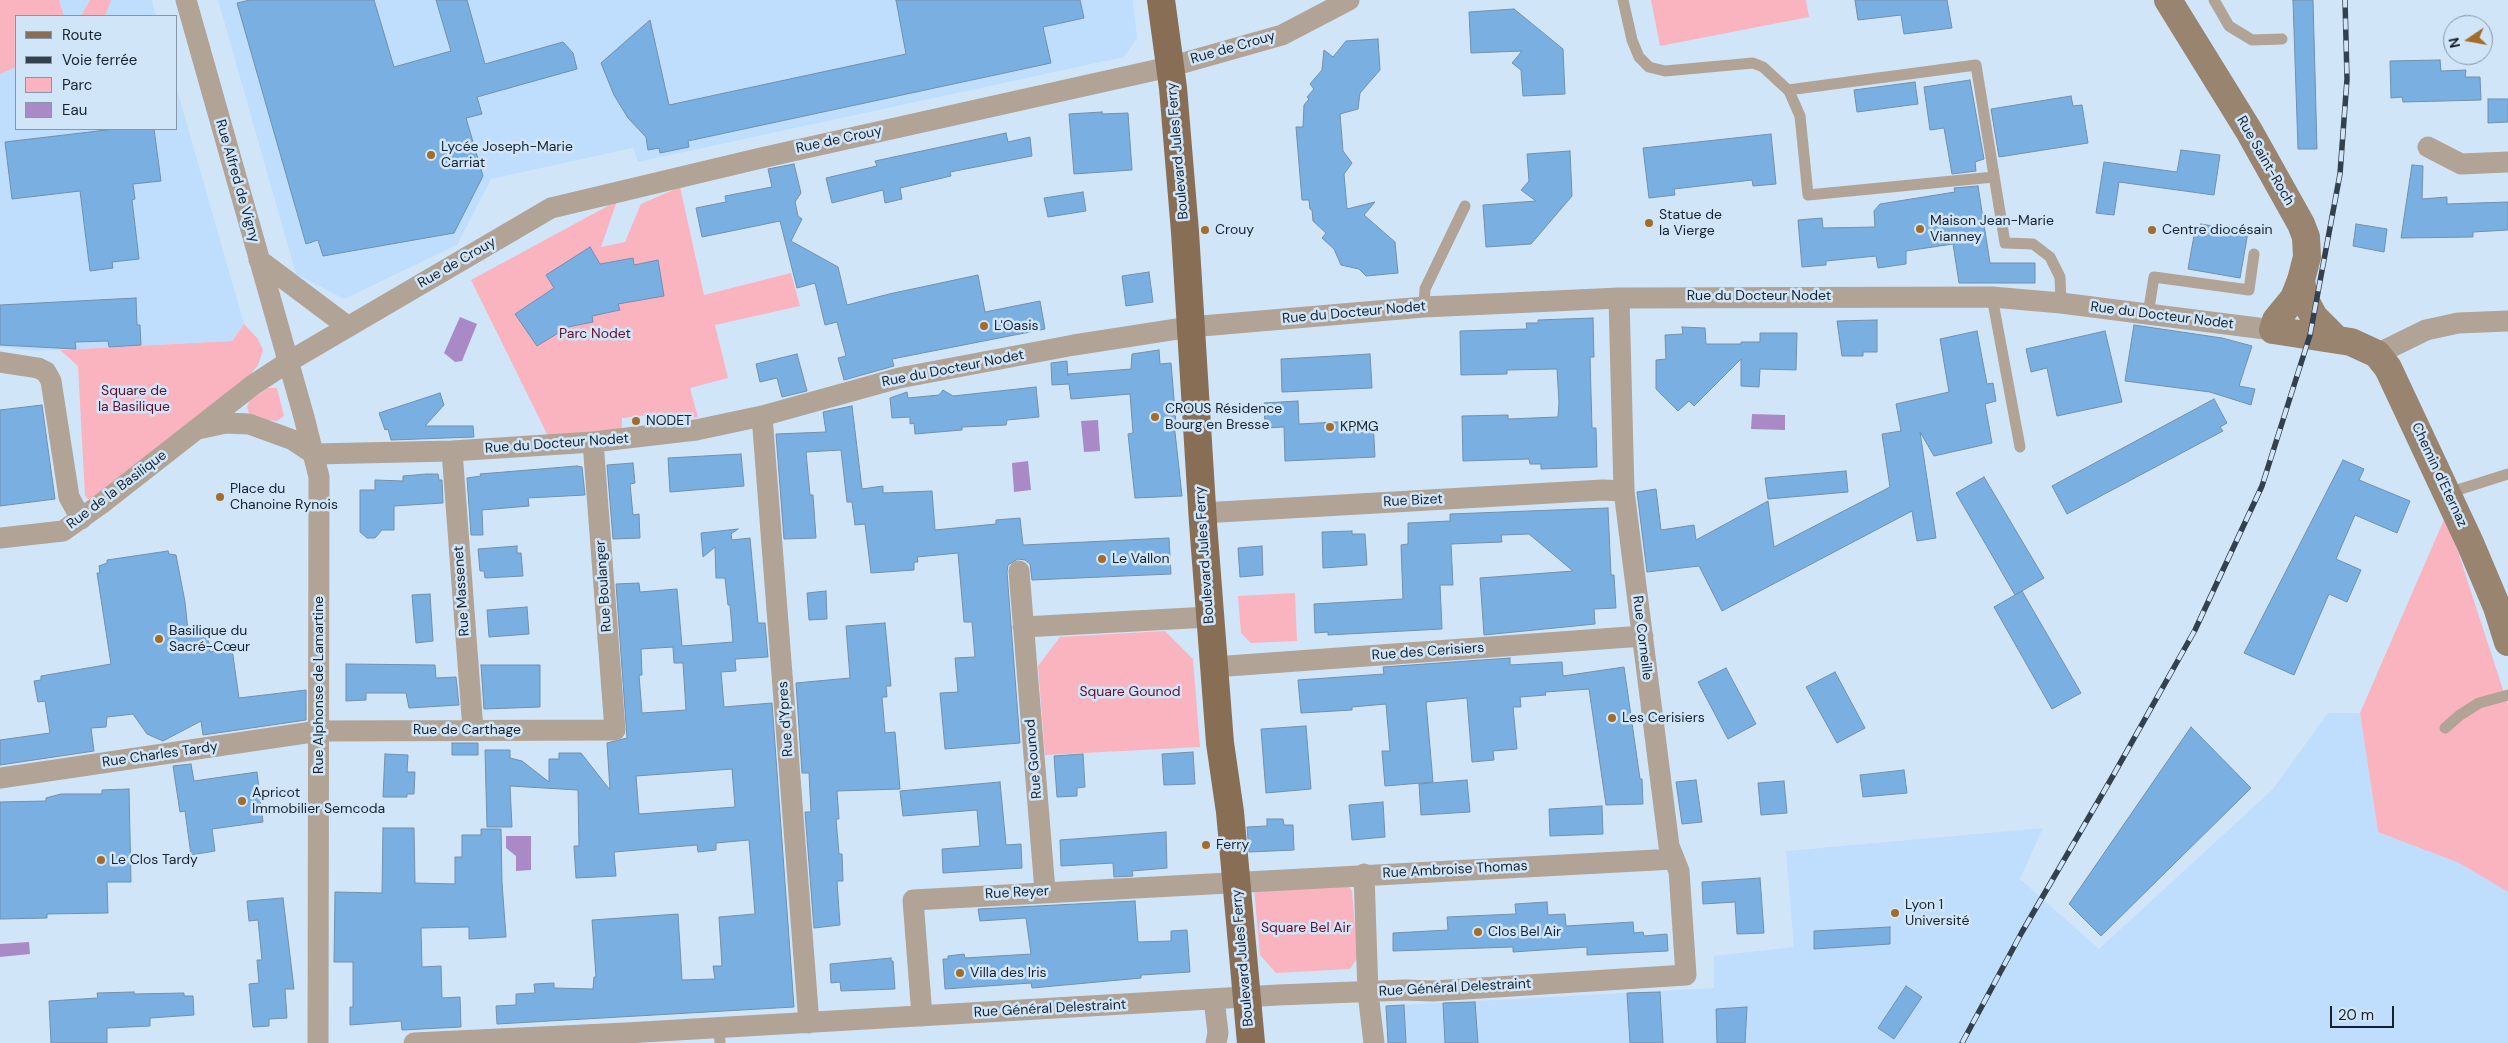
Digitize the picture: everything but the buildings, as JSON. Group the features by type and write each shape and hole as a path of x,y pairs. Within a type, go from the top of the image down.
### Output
{"main road":[{"name":"Boulevard Jules Ferry","path":"1161,0 1173,88 1184,214 1209,617 1220,743 1237,881 1251,1043"}],"street":[{"name":"Rue Alfred de Vigny","path":"186,0 288,362"},
{"name":"Rue de Crouy","path":"288,362 551,208 762,158 1169,67 1282,35 1349,0"},
{"name":"Rue Saint-Roch","path":"2168,0 2249,132 2301,224 2307,247 2301,280 2294,298 2276,320 2273,330"},
{"path":"2428,147 2461,164 2508,162"},
{"path":"260,260 348,326"},
{"path":"2301,280 2304,298 2314,316 2335,338 2365,347 2377,354 2426,330 2458,323 2508,321"},
{"name":"Rue du Docteur Nodet","path":"314,454 452,452 593,442 696,430 762,416 898,378 1074,345 1190,327 1424,307 1619,298 1992,297 2062,303 2335,338"},
{"name":"Rue Corneille","path":"1619,298 1624,491 1669,846 1679,871 1686,975"},
{"name":"Chemin d'Eternaz","path":"2377,354 2388,368 2448,493 2497,607 2508,642"},
{"path":"0,362 29,365 46,372 54,392 69,497 81,519"},
{"name":"Rue de la Basilique","path":"0,538 63,530 81,519 253,385 288,362"},
{"name":"Rue Alphonse de Lamartine","path":"288,362 314,454 320,494 318,1043"},
{"name":"Rue d'Ypres","path":"762,416 809,1023"},
{"name":"Rue de la Basilique","path":"198,429 226,423 249,424 293,440 314,454"},
{"name":"Rue Boulanger","path":"593,442 615,730"},
{"name":"Rue Massenet","path":"452,452 472,730"},
{"name":"Rue Bizet","path":"1202,513 1603,490 1624,491"},
{"name":"Rue Gounod","path":"1019,571 1045,891"},
{"path":"1023,627 1209,617"},
{"name":"Rue des Cerisiers","path":"1214,667 1643,636"},
{"name":"Rue de Carthage","path":"319,732 615,730"},
{"name":"Rue Charles Tardy","path":"0,778 319,732"},
{"name":"Rue Ambroise Thomas","path":"1237,881 1674,859"},
{"path":"1364,874 1368,993 1374,1043"},
{"name":"Rue Reyer","path":"922,1016 913,900 1237,881"},
{"name":"Rue Général Delestraint","path":"414,1043 720,1035 809,1023 1246,997 1368,993 1686,975"},
{"path":"1214,999 1218,1033 1216,1043"}],"lane":[{"path":"1623,0 1632,40 1639,57 1649,67 1665,71 1753,63 1763,67 1788,90 1800,116 1808,195 1994,177"},
{"path":"2214,0 2229,26 2252,40 2282,39"},
{"path":"1788,90 1976,65 2005,243 2033,244 2050,257 2060,277 2062,303"},
{"path":"1424,307 1425,289 1465,206"},
{"path":"2148,314 2154,277 2249,290 2254,254"},
{"path":"1992,297 2020,447"},
{"path":"2448,493 2508,474"},
{"path":"2445,728 2460,714 2479,703 2508,695"}],"shaded area":[{"path":"0,0 152,0 156,15 15,15 15,130 178,130 178,93 244,324 232,341 36,351 0,347"},
{"name":"Lycée Joseph-Marie Carriat","path":"218,0 1133,0 1137,38 1124,57 638,162 633,148 491,179 457,245 344,299 296,274"},
{"path":"2328,713 2360,713 2378,832 2459,863 2508,892 2508,1043 1388,1043 1386,1006 1714,988 1714,956 1794,947 1786,851 2043,828 2020,879 2099,949 2273,789"}],"green space":[{"path":"0,0 59,0 64,15 15,15 15,67 0,74"},
{"path":"90,0 111,0 105,15 82,15"},
{"path":"1651,0 1806,0 1809,17 1660,46"},
{"name":"Parc Nodet","path":"680,187 704,295 791,273 800,306 715,325 728,378 690,388 698,417 652,427 649,415 622,418 622,430 549,438 471,280 617,201 601,247 625,242 641,204"},
{"name":"Square de la Basilique","path":"244,324 258,339 263,350 258,365 247,379 92,499 88,499 85,496 78,366 60,350 232,341"},
{"path":"268,388 277,388 284,416 277,421 267,420 249,413 247,407 250,400"},
{"path":"2446,515 2508,705 2508,892 2459,863 2378,832 2360,713"},
{"path":"1295,593 1297,641 1251,643 1241,633 1238,596"},
{"name":"Square Gounod","path":"1165,631 1193,659 1200,747 1045,755 1038,666 1060,637"},
{"name":"Square Bel Air","path":"1347,883 1352,891 1358,957 1350,969 1276,973 1260,955 1254,888"}],"water":[{"path":"460,317 477,324 462,361 455,362 444,353"},
{"path":"1752,414 1785,415 1785,430 1751,429"},
{"path":"1098,420 1100,451 1084,452 1081,421"},
{"path":"1028,461 1031,490 1014,492 1012,463"},
{"path":"506,836 531,836 531,870 516,871 516,856 506,848"},
{"path":"29,942 30,954 0,957 0,944"}],"railway":[{"path":"1962,1043 2022,932 2195,630 2262,486 2310,335 2340,174 2347,79 2345,0"}],"place":[{"name":"Lycée Joseph-Marie Carriat","path":"431,155"},
{"name":"Statue de la Vierge","path":"1649,223"},
{"name":"Maison Jean-Marie Vianney","path":"1920,229"},
{"name":"Crouy","path":"1205,230"},
{"name":"Centre diocésain","path":"2152,230"},
{"name":"L'Oasis","path":"984,326"},
{"name":"CROUS Résidence Bourg en Bresse","path":"1155,417"},
{"name":"NODET","path":"636,421"},
{"name":"KPMG","path":"1330,427"},
{"name":"Place du Chanoine Rynois","path":"220,497"},
{"name":"Le Vallon","path":"1102,559"},
{"name":"Basilique du Sacré-Cœur","path":"159,639"},
{"name":"Les Cerisiers","path":"1612,718"},
{"name":"Apricot Immobilier Semcoda","path":"242,801"},
{"name":"Ferry","path":"1206,845"},
{"name":"Le Clos Tardy","path":"101,860"},
{"name":"Lyon 1 Université","path":"1895,913"},
{"name":"Clos Bel Air","path":"1478,932"},
{"name":"Villa des Iris","path":"960,973"}]}
